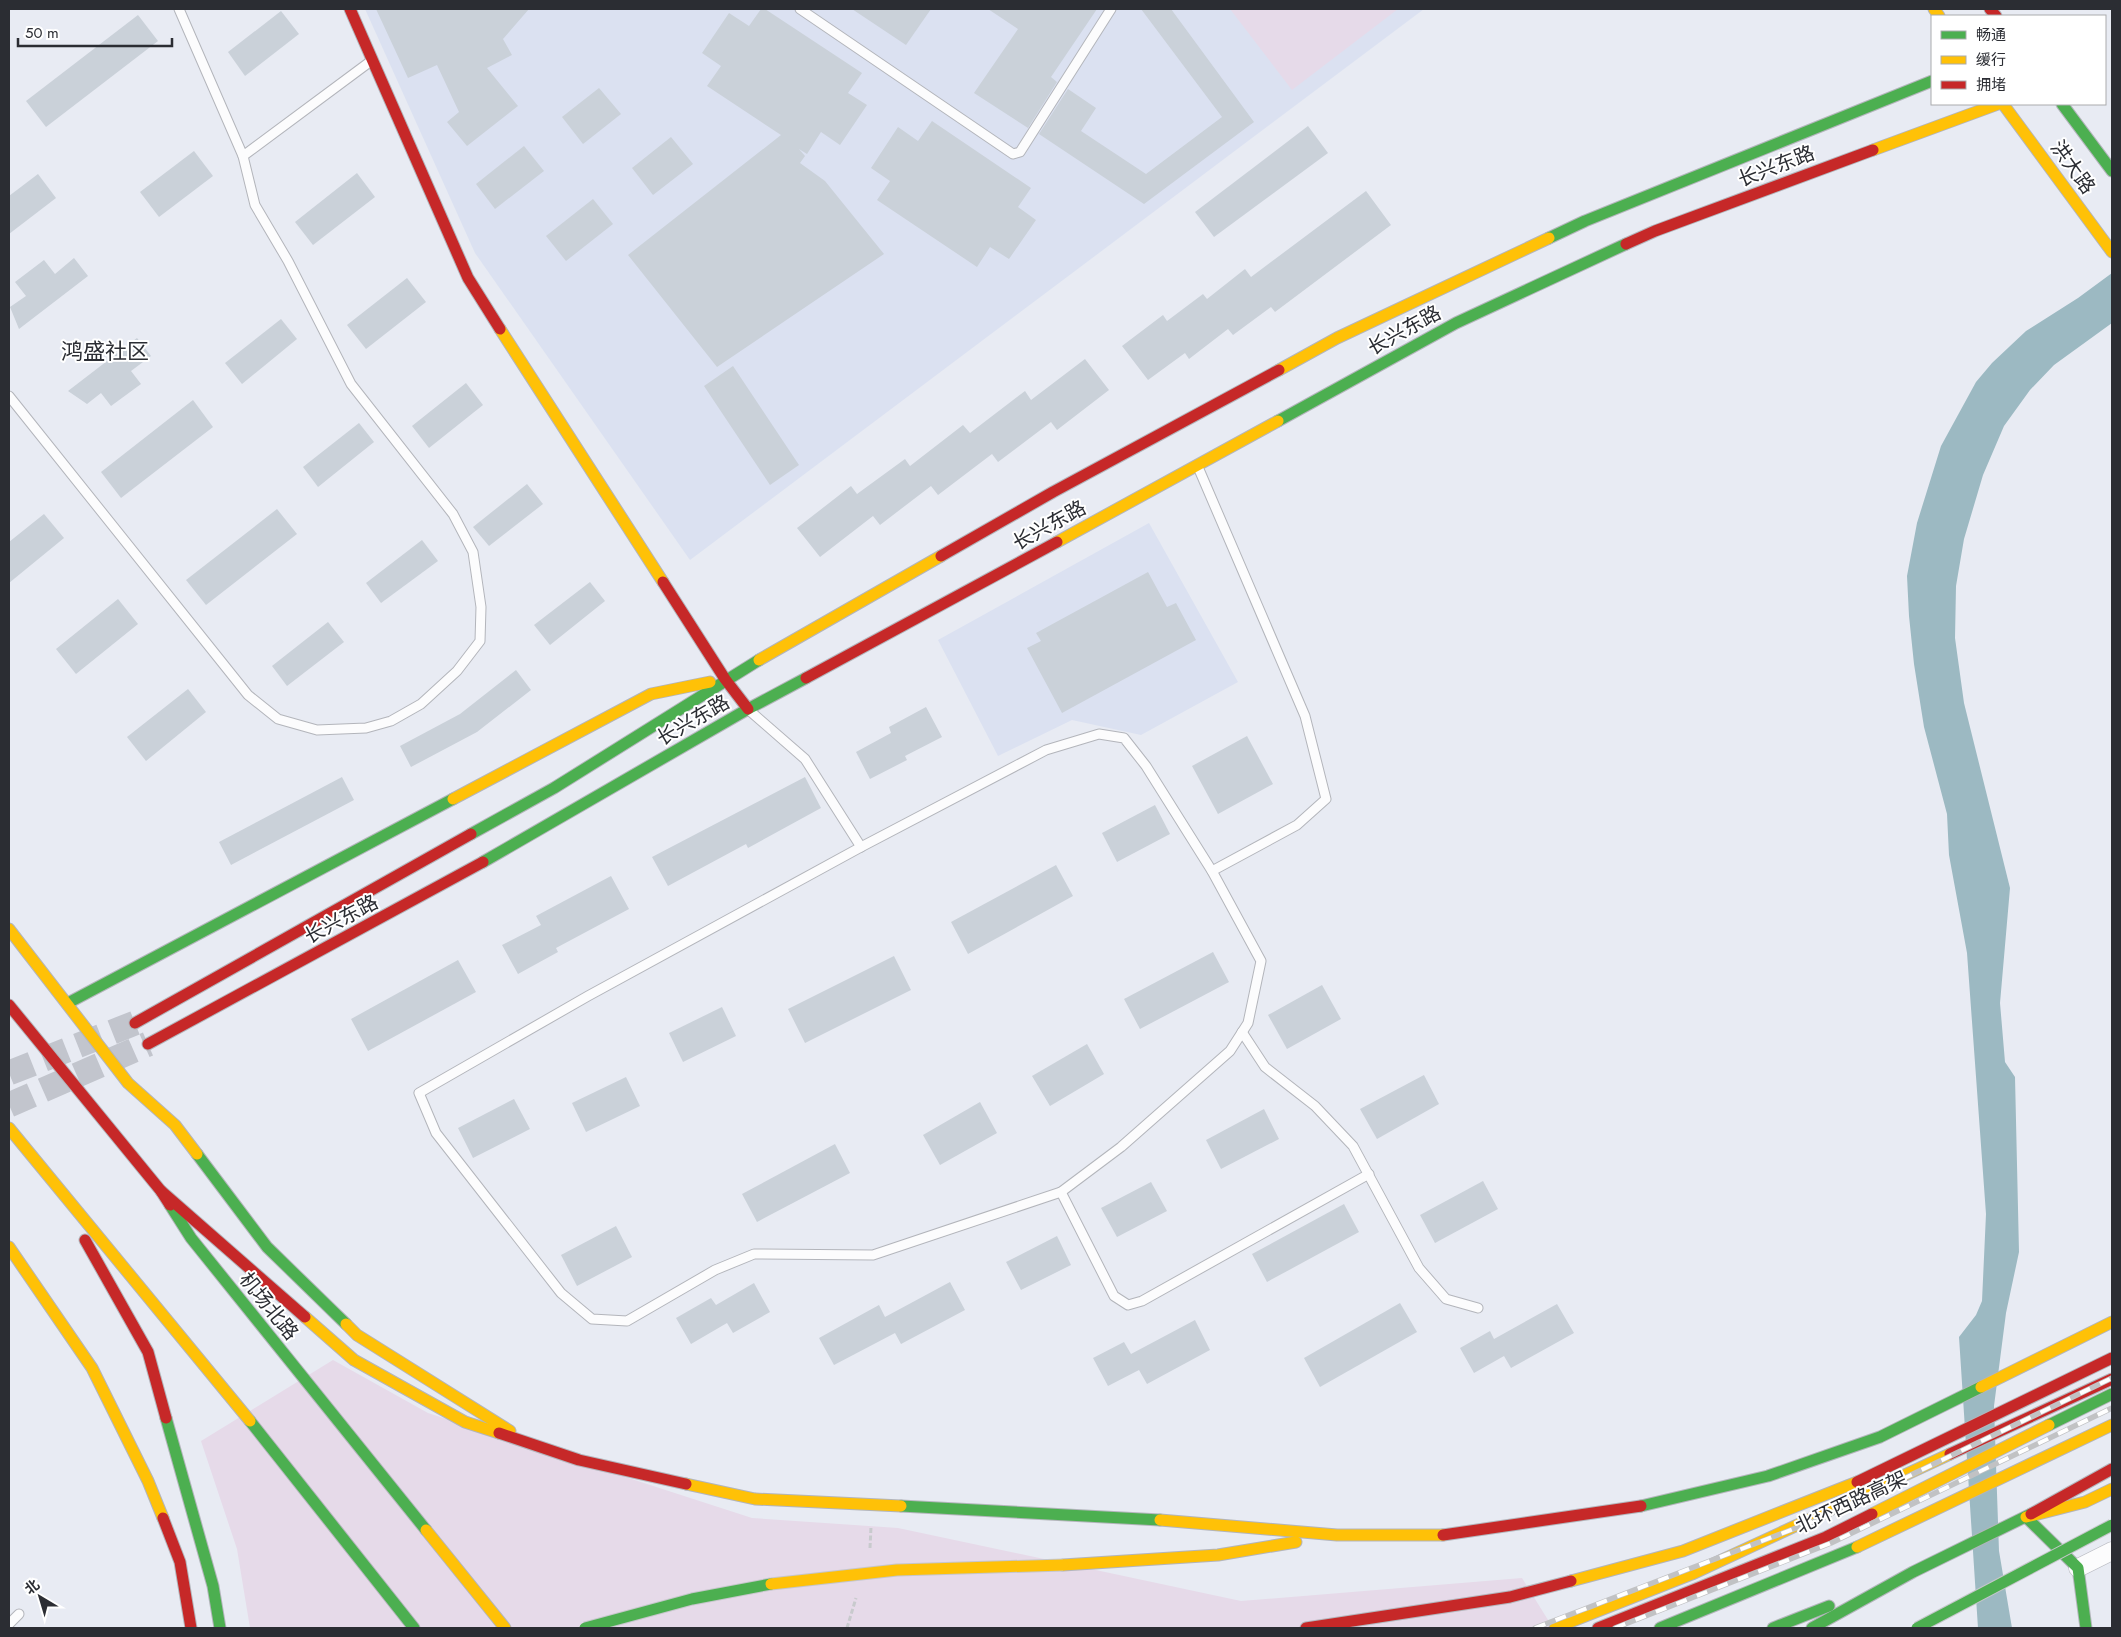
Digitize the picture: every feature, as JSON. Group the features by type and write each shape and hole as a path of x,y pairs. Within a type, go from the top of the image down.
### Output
{"main road":[{"path":"350,9 468,278 725,679 748,709"},
{"name":"长兴东路","path":"135,1023 308,928 554,788 725,679 1053,492 1337,338 1585,221 1931,81"},
{"name":"长兴东路","path":"148,1044 471,870 748,709 1456,323 1655,231 1995,105"},
{"name":"洪大路","path":"2004,105 2112,252"},
{"name":"洪大路","path":"2063,105 2112,171"},
{"path":"68,1002 101,987 651,694 725,679"},
{"path":"9,929 68,1002 128,1083 176,1125 267,1247 357,1335 531,1444"},
{"name":"机场北路","path":"9,1005 161,1191 191,1238 505,1628"},
{"path":"9,1128 268,1443 414,1628"},
{"path":"48,1175 148,1352 213,1586 220,1628"},
{"path":"161,1191 354,1360 465,1422 579,1460 755,1499 1148,1519 1338,1536 1446,1534 1648,1505 1768,1476 1880,1437 2112,1322"},
{"path":"9,1248 92,1368 148,1481 180,1562 191,1628"},
{"path":"1306,1628 1510,1597 1683,1551 1858,1481 2112,1358"},
{"path":"1555,1628 1692,1574 2112,1379"},
{"name":"北环西路高架","path":"1598,1628 1826,1537 2112,1394"},
{"path":"1660,1628 1838,1556 2112,1425"},
{"path":"1812,1628 1913,1572 2026,1517 2112,1469"},
{"path":"2026,1517 2085,1502 2112,1489"},
{"path":"2026,1517 2078,1568 2086,1628"},
{"path":"1917,1628 2112,1525"},
{"path":"585,1628 632,1613 757,1587 875,1572 1063,1566 1218,1555 1338,1536"},
{"path":"1773,1628 1913,1572"}],"street":[{"path":"2078,1568 2112,1551"}],"lane":[{"path":"9,396 248,695 278,719 317,730 366,728 391,721 421,704 456,671 480,641 481,607 473,552 454,514 351,384 288,261 256,205 243,156 179,9"},
{"path":"800,9 1013,154 1020,152 1111,9"},
{"path":"243,156 372,60"},
{"path":"1197,465 1305,716 1326,799 1297,825 1212,870"},
{"path":"748,709 805,759 861,847"},
{"path":"1099,734 1124,738 1146,766 1212,870 1260,961 1248,1023 1223,1057 1120,1147 1061,1192 874,1255 754,1254 715,1270 627,1320 592,1319 561,1293 436,1133 419,1093 588,996 861,847 1046,750 1099,734"},
{"path":"1242,1032 1265,1067 1315,1106 1353,1146 1419,1268 1446,1299 1478,1308"},
{"path":"1061,1192 1114,1296 1128,1305 1142,1301 1369,1174"},
{"path":"9,1624 19,1614"}],"shaded area":[{"path":"365,9 1424,9 690,560 475,253"},
{"path":"1230,9 1398,9 1292,90"},
{"path":"2112,273 2112,323 2054,365 2030,390 2004,426 1983,475 1964,539 1956,586 1955,638 1964,703 2010,888 2000,1003 2005,1062 2015,1077 2019,1252 2006,1313 1994,1406 1999,1551 2012,1628 1978,1628 1959,1337 1976,1315 1982,1301 1986,1214 1967,953 1949,855 1947,814 1924,727 1914,664 1907,576 1917,523 1941,446 1976,382 1992,363 2026,331 2078,298"},
{"path":"1149,523 1238,682 1141,735 1072,720 998,756 938,640"},
{"path":"333,1360 428,1413 752,1518 898,1528 1241,1601 1522,1578 1553,1628 250,1628 237,1549 201,1441"}],"building":[{"path":"376,9 529,9 503,39 512,55 487,68 518,106 467,146 447,122 459,112 437,65 408,78"},
{"path":"761,9 765,9 862,73 848,93 867,105 840,145 821,132 807,154 799,149 805,156 800,163 825,181 884,254 717,367 628,255 781,135 707,86 721,66 702,53 729,13 749,26"},
{"path":"852,9 931,9 906,45"},
{"path":"988,9 1097,9 1051,77 1057,82 1028,128 974,93 1018,29"},
{"path":"1141,9 1171,9 1254,122 1144,204 1039,134 1068,89 1096,108 1081,131 1146,174 1222,117"},
{"path":"281,11 299,34 245,76 228,52"},
{"path":"138,15 158,41 46,127 26,101"},
{"path":"599,88 621,114 583,144 562,117"},
{"path":"932,121 1031,188 1018,207 1036,220 1009,259 990,247 977,267 877,200 890,181 871,168 898,127 918,141"},
{"path":"1308,126 1328,153 1214,237 1195,212"},
{"path":"671,137 693,164 653,195 632,168"},
{"path":"524,146 544,171 495,209 476,184"},
{"path":"194,151 213,176 159,217 140,192"},
{"path":"357,173 375,197 313,245 295,222"},
{"path":"38,174 56,198 9,234 9,196"},
{"path":"1366,191 1391,225 1275,312 1271,307 1233,335 1228,329 1189,359 1185,353 1148,380 1122,346 1163,315 1167,321 1203,294 1207,299 1245,269 1251,277"},
{"path":"593,199 613,224 566,261 546,236"},
{"path":"74,258 88,276 19,329 10,307 26,296 15,282 44,260 55,274"},
{"path":"407,278 426,302 366,349 347,325"},
{"path":"281,319 297,339 242,384 225,363"},
{"path":"137,338 151,356 131,371 141,384 111,406 101,393 87,404 68,391"},
{"path":"1085,359 1109,390 1057,430 1051,422 998,462 992,454 938,495 931,486 880,525 873,516 820,557 797,528 851,486 857,494 905,459 910,466 963,425 970,433 1025,391 1031,400"},
{"path":"733,366 799,465 770,485 704,386"},
{"path":"466,383 483,405 429,448 412,426"},
{"path":"193,400 213,427 121,498 101,472"},
{"path":"359,423 374,442 318,487 303,467"},
{"path":"527,484 543,504 489,546 473,527"},
{"path":"277,509 297,534 206,605 186,580"},
{"path":"44,514 64,538 9,583 9,542"},
{"path":"422,540 438,561 381,603 366,583"},
{"path":"1148,572 1167,607 1176,603 1196,640 1062,713 1027,648 1041,641 1036,633"},
{"path":"590,582 605,601 550,645 534,625"},
{"path":"118,599 138,624 76,674 56,649"},
{"path":"328,622 344,642 287,686 272,666"},
{"path":"516,670 531,690 477,732 411,767 400,746 460,714"},
{"path":"188,689 206,712 146,761 127,737"},
{"path":"926,707 942,737 905,756 907,760 870,779 856,752 891,733 889,727"},
{"path":"1247,736 1273,784 1218,814 1192,766"},
{"path":"342,777 354,800 231,865 219,842"},
{"path":"805,777 821,808 748,848 746,844 668,886 652,857"},
{"path":"1155,805 1170,834 1117,862 1102,833"},
{"path":"1056,865 1073,896 968,954 951,922"},
{"path":"611,876 629,909 556,948 558,952 518,974 502,945 541,925 536,916"},
{"path":"1213,952 1229,982 1140,1029 1124,999"},
{"path":"894,956 911,990 805,1043 788,1009"},
{"path":"458,960 476,992 368,1051 351,1019"},
{"path":"1322,985 1341,1019 1287,1049 1268,1015"},
{"path":"722,1007 736,1036 683,1062 669,1033"},
{"path":"1087,1044 1104,1074 1050,1106 1032,1076"},
{"path":"1424,1075 1439,1104 1377,1139 1360,1109"},
{"path":"626,1077 640,1106 586,1132 572,1103"},
{"path":"514,1099 530,1129 473,1158 458,1128"},
{"path":"980,1102 997,1133 940,1165 923,1135"},
{"path":"1264,1109 1279,1139 1221,1169 1206,1140"},
{"path":"835,1144 850,1173 757,1222 742,1194"},
{"path":"1483,1181 1498,1209 1435,1243 1420,1215"},
{"path":"1151,1182 1167,1211 1117,1237 1101,1208"},
{"path":"1344,1204 1359,1232 1267,1282 1252,1254"},
{"path":"616,1226 632,1257 577,1286 561,1255"},
{"path":"1057,1236 1071,1265 1021,1290 1006,1262"},
{"path":"950,1282 965,1310 901,1344 895,1333 834,1365 819,1338 879,1305 885,1317"},
{"path":"754,1283 770,1312 733,1333 727,1323 691,1344 676,1318 711,1298 716,1305"},
{"path":"1400,1303 1417,1332 1320,1387 1304,1358"},
{"path":"1557,1304 1574,1333 1511,1368 1504,1356 1474,1373 1460,1348 1490,1331 1494,1339"},
{"path":"1195,1320 1210,1350 1147,1384 1139,1370 1108,1386 1093,1358 1124,1342 1131,1354"}],"tunnel":[{"path":"9,1073 135,1023"},
{"path":"9,1105 148,1044"}],"railway":[{"path":"1535,1628 1822,1518 2112,1378"},
{"path":"1615,1628 1831,1543 2112,1408"}],"traffic: fast":[{"path":"1549,238 1585,221 1931,81"},
{"path":"2063,105 2112,171"},
{"path":"1278,421 1456,323 1626,244"},
{"path":"471,834 554,788 759,660"},
{"path":"483,862 748,709 806,678"},
{"path":"68,1003 453,799"},
{"path":"197,1154 267,1247 346,1324"},
{"path":"170,1205 191,1238 426,1530"},
{"path":"1641,1506 1768,1476 1880,1437 1981,1387"},
{"path":"2049,1425 2112,1394"},
{"path":"166,1418 213,1586 220,1628"},
{"path":"250,1421 414,1628"},
{"path":"901,1506 1160,1520"},
{"path":"1812,1628 1913,1572 2031,1514"},
{"path":"2026,1517 2078,1568 2086,1628"},
{"path":"1917,1628 2112,1525"},
{"path":"1660,1628 1857,1547"},
{"path":"585,1628 692,1599 771,1584"},
{"path":"1773,1628 1829,1606"}],"traffic: slow":[{"path":"1934,9 1938,15"},
{"path":"1873,150 1995,105"},
{"path":"2004,105 2112,252"},
{"path":"1279,370 1337,338 1549,238"},
{"path":"500,329 663,582"},
{"path":"1057,542 1278,421"},
{"path":"759,660 941,556"},
{"path":"453,799 651,694 710,682"},
{"path":"9,929 128,1083 175,1125 197,1154"},
{"path":"9,1128 250,1421"},
{"path":"9,1247 92,1368 148,1481 163,1518"},
{"path":"305,1317 354,1360 465,1422 499,1433"},
{"path":"1981,1387 2112,1322"},
{"path":"346,1324 357,1335 510,1431"},
{"path":"1872,1514 2049,1425"},
{"path":"1857,1547 2112,1425"},
{"path":"1555,1628 1692,1574 1950,1454"},
{"path":"1571,1581 1683,1551 1857,1482"},
{"path":"686,1484 755,1499 901,1506"},
{"path":"2026,1517 2085,1502 2112,1489"},
{"path":"1160,1520 1337,1535 1443,1535"},
{"path":"426,1530 505,1628"},
{"path":"1063,1565 1218,1555 1296,1542"},
{"path":"771,1584 897,1570 1063,1565"}],"traffic: jam":[{"path":"350,9 468,278 500,329"},
{"path":"1990,9 1995,15"},
{"path":"1626,244 1655,231 1873,150"},
{"path":"941,556 1053,492 1279,370"},
{"path":"806,678 1057,542"},
{"path":"663,582 725,679 748,709"},
{"path":"135,1023 471,834"},
{"path":"148,1044 483,862"},
{"path":"9,1005 161,1191 170,1205"},
{"path":"161,1191 305,1317"},
{"path":"85,1240 148,1352 166,1418"},
{"path":"1857,1482 2112,1358"},
{"path":"1950,1454 2112,1379"},
{"path":"499,1433 579,1460 686,1484"},
{"path":"2031,1514 2112,1469"},
{"path":"1443,1535 1641,1506"},
{"path":"1598,1628 1826,1537 1872,1514"},
{"path":"163,1518 180,1562 191,1628"},
{"path":"1306,1628 1510,1597 1571,1581"}],"district":[{"name":"鸿盛社区","path":"105,351"}]}
